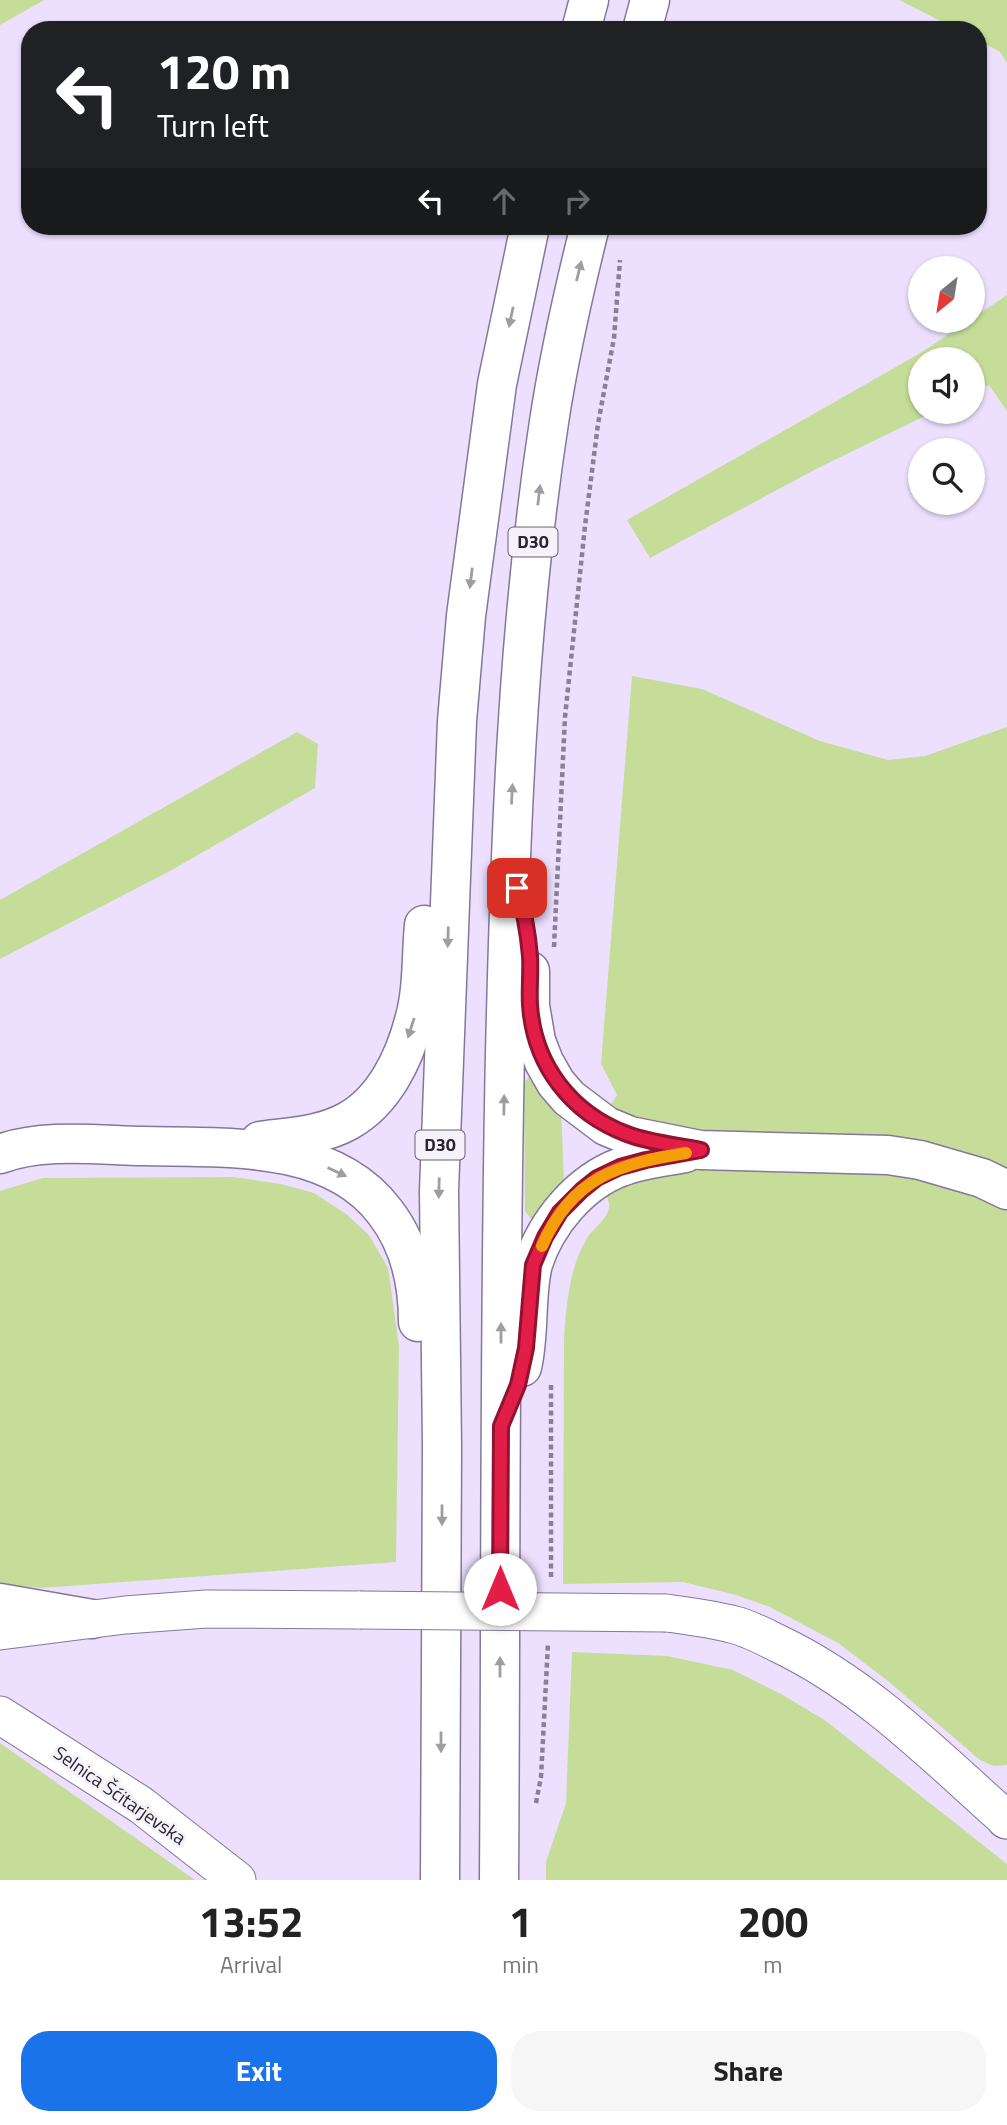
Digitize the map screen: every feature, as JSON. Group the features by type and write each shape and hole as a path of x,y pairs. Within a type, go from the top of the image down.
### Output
{"main road":[{"path":"583,21 589,0"},
{"path":"644,21 650,0"},
{"name":"D30","path":"440,1880 442,1447 439,1191 458,708 466,616 497,384 528,235"},
{"name":"D30","path":"499,1880 502,1198 510,862 517,711 529,570 549,419 588,235"},
{"path":"223,1147 306,1135 347,1121 370,1105 386,1086 402,1056 415,1020 424,922 435,884 452,844"},
{"path":"510,862 524,913 530,957 530,1006 536,1041 556,1083 584,1111 606,1126 630,1136 701,1150 888,1155 951,1168 1007,1190"},
{"path":"0,1154 44,1144 223,1147 285,1155 317,1163 346,1175 375,1198 404,1242 411,1262 418,1302 418,1346 424,1393 442,1447"},
{"path":"501,1426 518,1385 526,1348 533,1265 560,1212 590,1184 620,1167 701,1150"},
{"path":"0,1602 92,1619"}],"street":[{"path":"0,1632 92,1619 206,1609 666,1614 704,1617 738,1626 799,1654 834,1674 873,1702 1007,1819"},
{"name":"Selnica Šćitarjevska","path":"0,1715 141,1805 237,1880"}],"green space":[{"path":"0,0 44,0 0,25"},
{"path":"899,0 1007,0 1007,63 1000,52 987,45 987,21 940,21"},
{"path":"1007,295 1007,411 989,385 985,387 985,347 929,347 950,333 985,333 985,310"},
{"path":"908,360 908,424 818,468 650,558 627,520"},
{"path":"632,676 702,689 820,741 888,760 925,756 1007,727 1007,1170 959,1150 921,1140 885,1135 684,1130 606,1112 617,1095 601,1064"},
{"path":"297,732 318,744 315,788 170,871 0,959 0,900"},
{"path":"530,1076 536,1076 561,1105 564,1186 535,1224 525,1211 524,1082"},
{"path":"680,1166 831,1171 908,1178 959,1189 1007,1211 1007,1765 994,1766 980,1760 888,1681 838,1643 770,1607 736,1595 683,1582 563,1584 564,1340 572,1276 586,1240 609,1209 604,1189"},
{"path":"233,1177 281,1184 314,1193 346,1214 369,1235 388,1268 399,1346 396,1562 41,1588 0,1584 0,1191 43,1178"},
{"path":"572,1652 667,1656 733,1670 781,1694 826,1721 1007,1864 1007,1880 546,1880 546,1862 566,1803"},
{"path":"0,1743 195,1880 0,1880"}],"slow traffic":[{"path":"542,1246 560,1212 597,1178 620,1167 686,1153"}],"route":[{"path":"500,1589 501,1426 518,1385 526,1348 533,1265 545,1237 560,1212 597,1178 620,1167 701,1150 630,1136 606,1126 584,1111 556,1083 536,1041 530,1006 530,957 524,913 517,888"}]}
